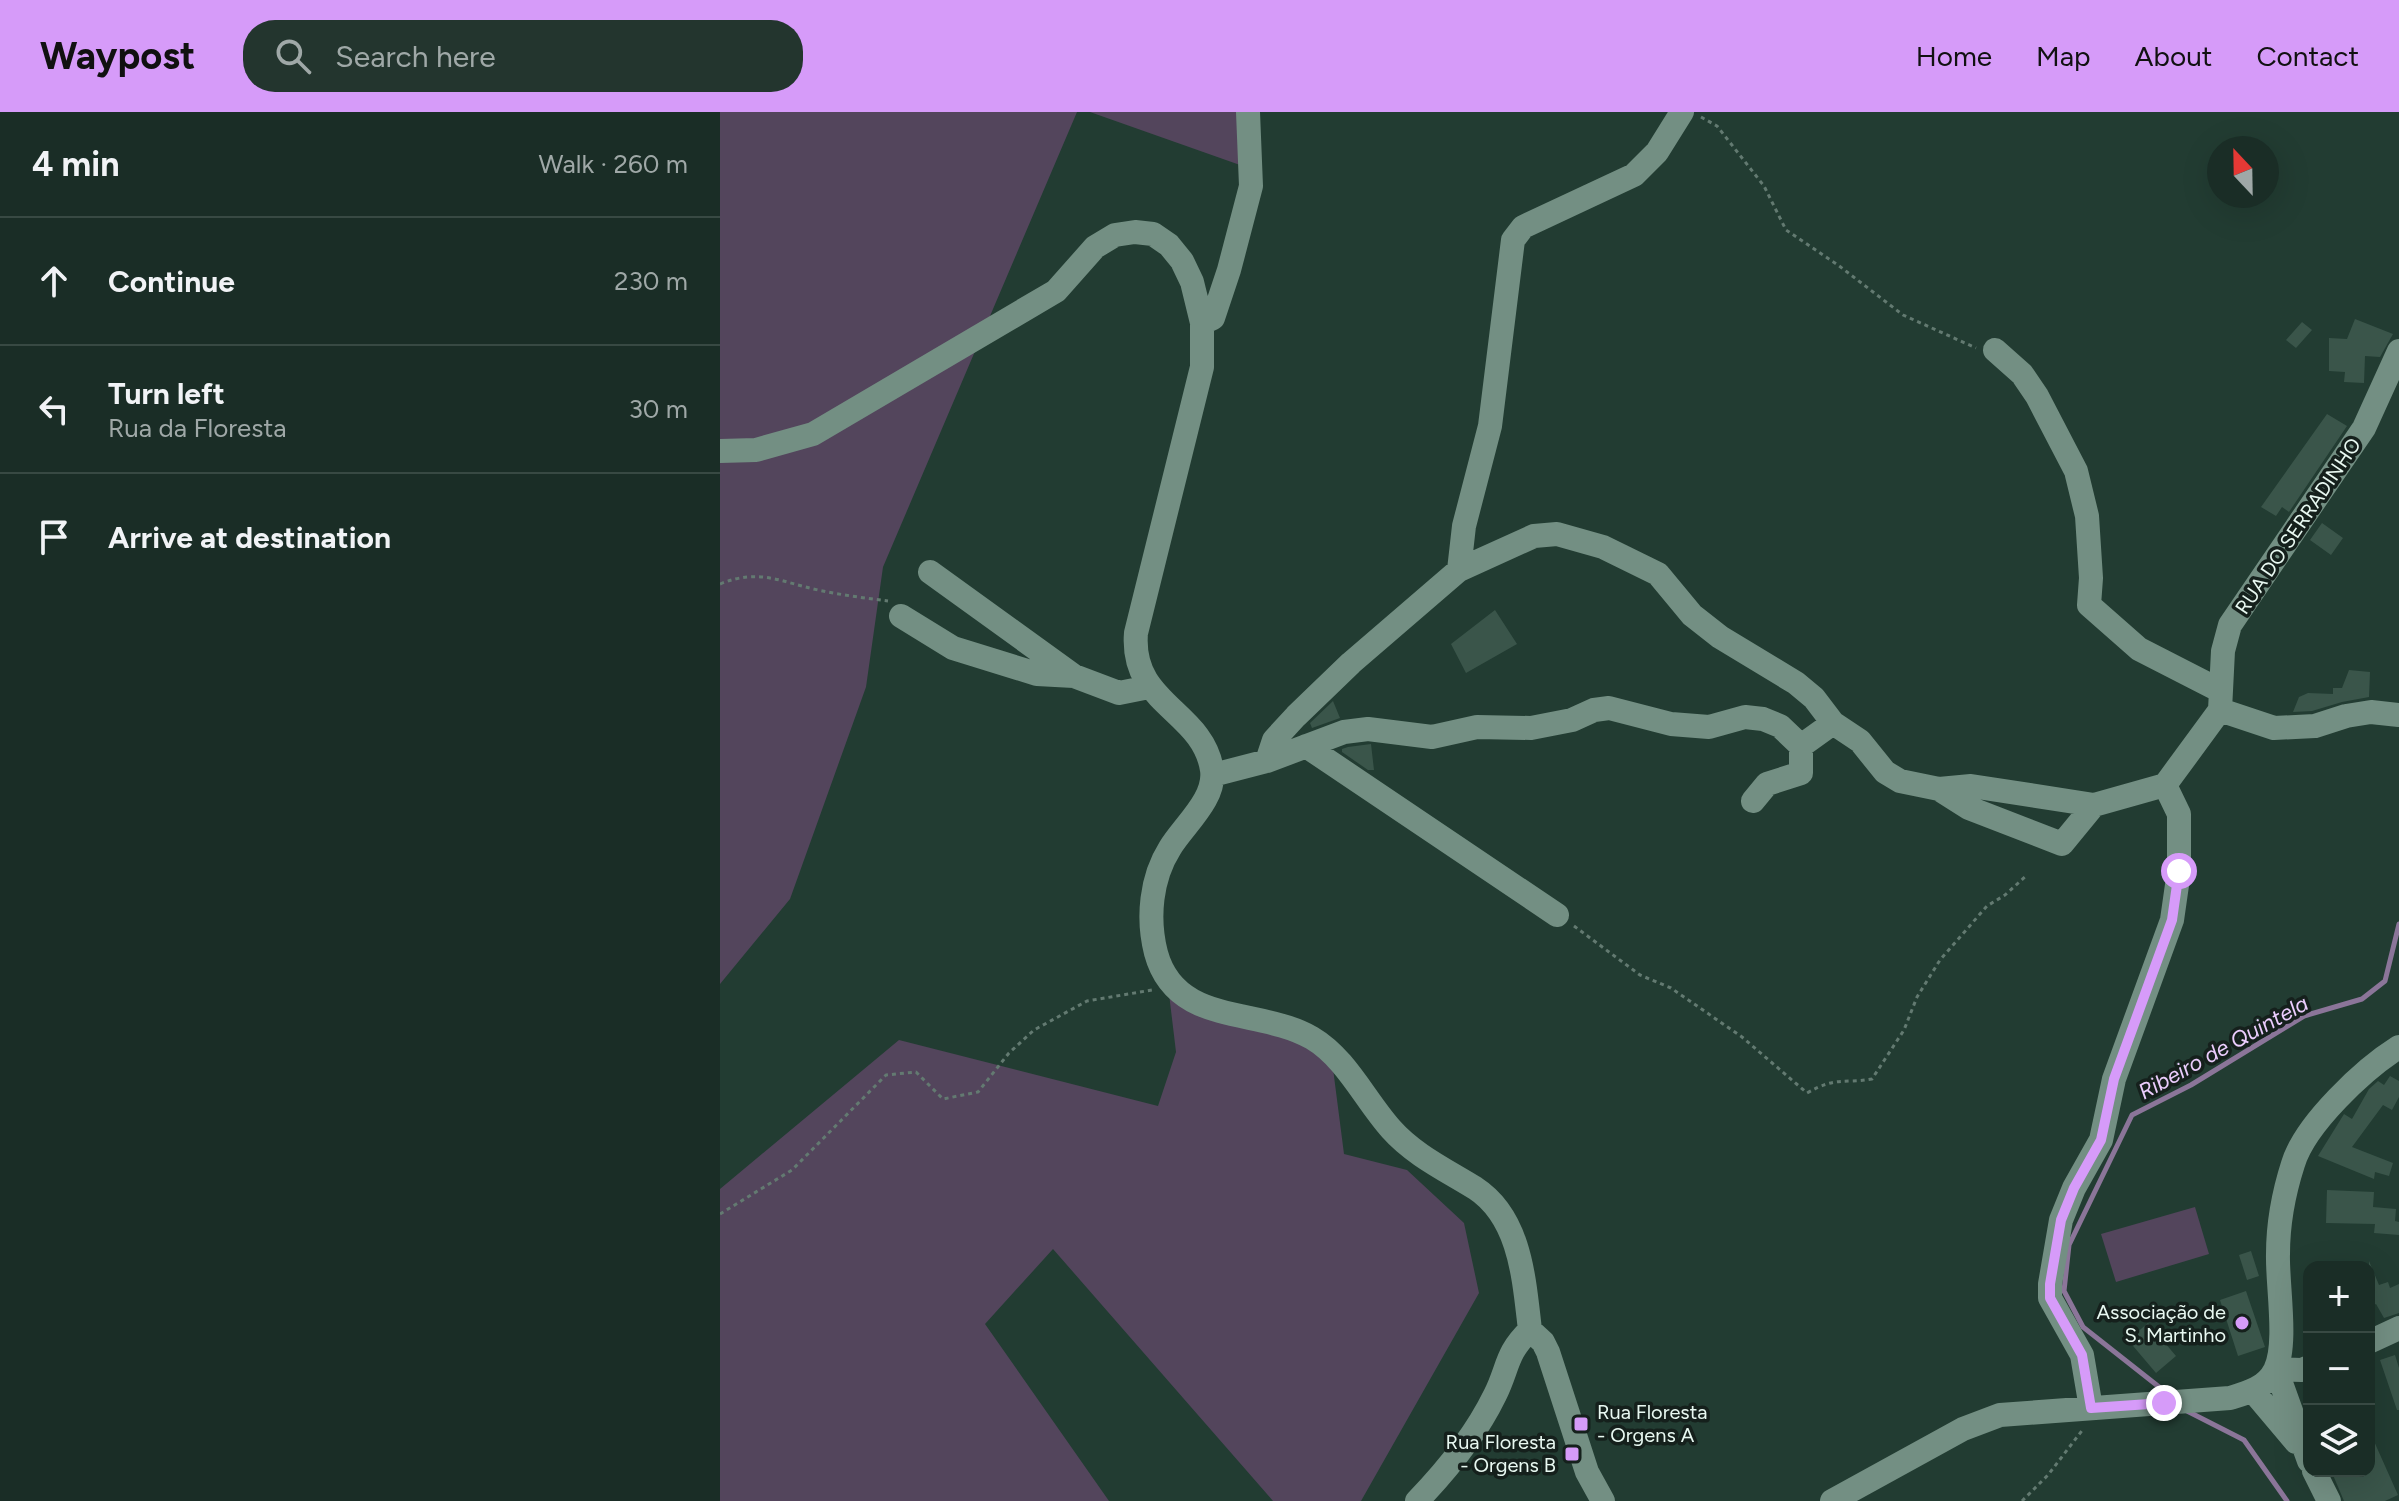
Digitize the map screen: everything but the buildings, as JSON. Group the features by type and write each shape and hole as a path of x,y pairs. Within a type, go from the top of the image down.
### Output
{"street":[{"path":"1202,323 1213,318 1251,186 1248,112"},
{"path":"1459,570 1464,526 1490,426 1513,240 1523,227 1634,175 1657,152 1682,112"},
{"path":"720,451 756,450 813,434 1056,291 1095,247 1115,235 1135,232 1153,234 1169,245 1182,261 1192,282 1202,323 1202,367 1136,633 1134,652 1149,687 1200,737 1209,753 1213,775 1209,793 1168,850 1156,879 1151,909 1156,953 1173,987 1203,1007 1287,1027 1312,1038 1331,1053 1391,1130 1417,1152 1479,1191 1499,1212 1521,1256 1530,1330 1543,1342 1548,1352 1587,1472 1603,1501"},
{"path":"1995,350 2022,374 2037,396 2076,471 2087,516 2091,578 2089,605 2139,649 2220,700 2274,728 2315,726 2371,712 2399,715"},
{"name":"RUA DO SERRADINHO","path":"2220,700 2223,651 2230,625 2364,428 2399,351"},
{"path":"1267,761 1274,740 1296,716 1351,663 1459,570 1534,536 1557,534 1603,547 1658,574 1692,615 1720,637 1796,683 1814,698 1833,723 1860,741 1885,772 1900,781 1939,789 1971,786 2094,805 2165,785 2220,700"},
{"path":"930,572 1074,676 1119,693 1149,687"},
{"path":"901,616 953,648 1037,674 1074,676"},
{"path":"1213,775 1267,761 1344,732 1368,729 1432,737 1477,727 1531,728 1572,720 1594,710 1609,708 1671,724 1709,727 1745,717 1763,719 1780,726 1801,746 1801,773 1767,784 1753,801"},
{"path":"1801,746 1833,723"},
{"path":"1306,746 1557,915"},
{"path":"2091,1408 2082,1355 2053,1306 2050,1284 2061,1220 2074,1188 2101,1140 2114,1079 2172,920 2179,871 2179,814 2165,785"},
{"path":"1939,789 1969,808 2062,844 2094,805"},
{"path":"1832,1501 1963,1429 2000,1415 2230,1398 2253,1391 2266,1382 2276,1369 2281,1351 2278,1253 2283,1204 2294,1161 2306,1135 2329,1109 2385,1056 2399,1047"},
{"path":"2375,1339 2399,1328"},
{"path":"1417,1501 1447,1470 1476,1430 1497,1393 1514,1346 1530,1330"},
{"path":"2276,1369 2303,1370"},
{"path":"2276,1369 2303,1445"},
{"path":"2253,1391 2303,1454"},
{"path":"2317,1477 2329,1501"}],"path":[{"path":"1693,112 1717,126 1755,173 1786,230 1903,315 1972,347 1995,350"},
{"path":"720,584 740,576 775,577 817,590 890,602 901,616"},
{"path":"1557,915 1640,975 1671,988 1742,1037 1807,1093 1824,1083 1841,1079 1872,1079 1904,1030 1917,997 1940,960 1987,906 2026,876"},
{"path":"720,1214 792,1170 886,1075 916,1072 943,1099 978,1092 1009,1053 1034,1030 1087,1001 1173,987"},
{"path":"2022,1501 2072,1447 2084,1429 2091,1408"}],"shaded area":[{"path":"720,112 1077,112 883,567 866,687 790,899 720,984"},
{"path":"1090,112 1238,112 1240,165"},
{"path":"1167,977 1331,1053 1344,1154 1407,1170 1464,1223 1479,1293 1361,1501 1273,1501 1053,1249 985,1324 1109,1501 720,1501 720,1189 899,1040 1158,1106 1176,1052"},
{"path":"2195,1207 2209,1254 2116,1282 2101,1234"}],"waterway":[{"name":"Ribeiro de Quintela","path":"2168,1394 2083,1327 2064,1291 2069,1245 2132,1115 2191,1085 2304,1016 2362,999 2385,981 2399,924"},
{"name":"Ribeiro de Quintela","path":"2187,1411 2244,1440 2287,1501"}],"place":[{"name":"Associação de S. Martinho","path":"2242,1323"},
{"name":"Rua Floresta - Orgens A","path":"1581,1424"},
{"name":"Rua Floresta - Orgens B","path":"1572,1454"}],"route":[{"path":"2164,1403 2091,1408 2082,1355 2057,1314 2050,1298 2050,1284 2061,1220 2074,1188 2101,1140 2114,1079 2172,920 2179,871"}]}
